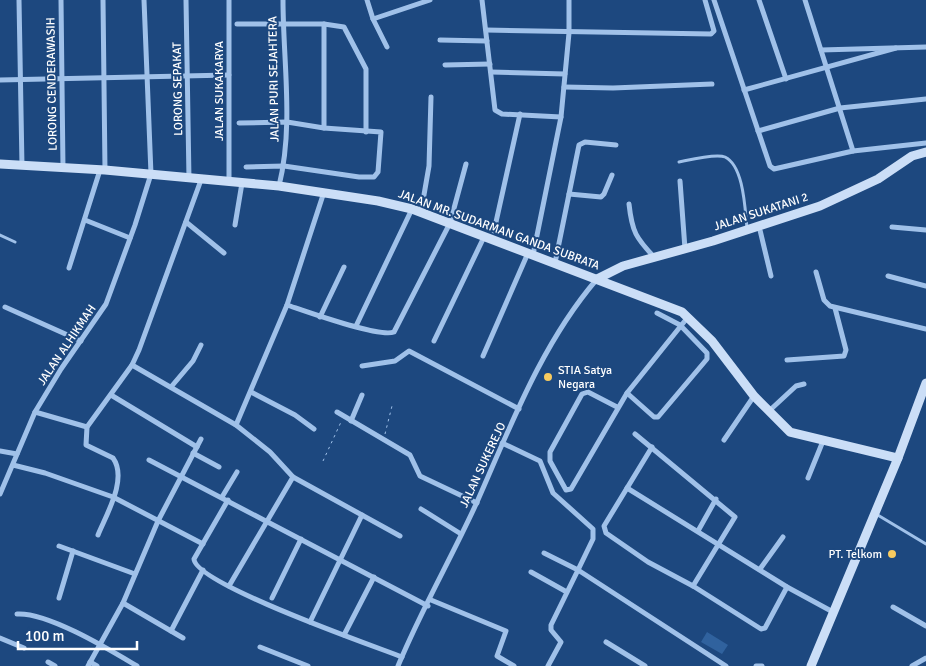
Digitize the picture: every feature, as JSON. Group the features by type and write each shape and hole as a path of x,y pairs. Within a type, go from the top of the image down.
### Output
{"street":[{"path":"19,0 22,166"},
{"name":"LORONG CENDERAWASIH","path":"61,0 63,168"},
{"path":"68,268 102,170 103,0"},
{"path":"144,0 151,174"},
{"name":"LORONG SEPAKAT","path":"186,0 189,178"},
{"name":"JALAN SUKAKARYA","path":"229,0 229,182"},
{"name":"JALAN PURI SEJAHTERA","path":"279,186 284,166 287,122 283,0"},
{"path":"367,0 373,19 387,47"},
{"path":"373,19 429,0"},
{"path":"482,0 495,110 502,114 562,117"},
{"path":"483,356 530,254 562,117 569,33 569,0"},
{"path":"486,30 569,33 711,34 714,31 704,0"},
{"path":"714,0 770,166 774,169 853,151 926,143"},
{"path":"759,0 786,79"},
{"path":"805,0 853,151"},
{"path":"237,24 324,24 344,27 356,54 365,67 366,132"},
{"path":"324,24 324,128"},
{"path":"440,40 487,41"},
{"path":"821,50 926,47"},
{"path":"744,90 896,48"},
{"path":"445,65 490,64"},
{"path":"491,72 565,74"},
{"path":"0,80 229,75"},
{"path":"564,87 613,88 712,84"},
{"path":"356,326 416,210 429,159 431,97"},
{"path":"758,131 840,108 926,99"},
{"path":"494,231 520,114"},
{"path":"239,123 287,122 324,128 382,132 378,172 374,177 359,177 284,166 246,167"},
{"path":"555,263 581,144 616,145"},
{"name":"JALAN SUKATANI 2","path":"597,279 623,266 656,258 820,206 878,179 912,156 926,152"},
{"name":"JALAN MR. SUDARMAN GANDA SUBRATA","path":"0,164 102,170 279,186 324,192 416,210 655,300 682,312 712,341 754,396 790,432 898,458"},
{"path":"286,305 320,317 386,334 394,332 450,223 466,164"},
{"name":"JALAN ALHIKMAH","path":"0,494 35,412 106,304 151,174"},
{"path":"569,194 601,197 612,175"},
{"path":"98,535 113,497 117,480 117,466 109,456 86,445 87,427 132,365 201,180"},
{"path":"680,181 685,249"},
{"path":"235,225 242,183"},
{"path":"236,425 286,305 324,192"},
{"path":"629,204 635,235 656,258"},
{"path":"85,220 130,238"},
{"path":"186,222 224,253"},
{"path":"759,226 771,276"},
{"path":"892,226 926,230"},
{"path":"434,341 484,237"},
{"path":"320,317 344,267"},
{"path":"816,272 824,300 835,308 926,329"},
{"path":"888,276 926,286"},
{"name":"JALAN SUKEREJO","path":"398,666 476,503 502,443 566,319 597,279"},
{"path":"6,307 81,341"},
{"path":"787,360 844,356 846,350 835,308"},
{"path":"627,393 654,417 658,418 707,359 707,353 680,325 656,313"},
{"path":"617,407 590,393 585,392 582,394 550,452 550,461 566,490 571,489 582,472 617,407 688,317"},
{"path":"171,387 193,362 201,345"},
{"path":"362,366 395,361 409,350 519,410"},
{"path":"132,365 236,425 277,458 293,476 400,536"},
{"path":"811,666 898,458 926,383"},
{"path":"768,411 796,386 804,384"},
{"path":"251,392 295,415 314,429"},
{"path":"111,395 196,447"},
{"path":"351,421 362,395"},
{"path":"724,440 754,396"},
{"path":"35,412 87,427"},
{"path":"337,412 411,457 420,476 476,503"},
{"path":"636,434 716,499 735,517 720,545 693,586"},
{"path":"97,666 89,664 123,603 158,521 201,438"},
{"path":"808,478 823,441"},
{"path":"502,443 540,461 553,494 593,529 593,539 565,591 551,625 551,630 560,642 548,666"},
{"path":"652,447 604,526 604,531 648,562 693,586 762,629 765,628 787,587"},
{"path":"0,451 17,454"},
{"path":"193,453 219,466"},
{"path":"149,460 374,577 429,603 506,631 497,656 514,666"},
{"path":"13,465 45,473 113,497 203,544"},
{"path":"222,497 237,472"},
{"path":"229,586 293,476"},
{"path":"627,488 787,587 833,612"},
{"path":"698,532 716,499"},
{"path":"228,500 194,561 195,565 229,586 267,605 402,656"},
{"path":"421,509 461,534"},
{"path":"310,622 362,516"},
{"path":"760,569 783,537"},
{"path":"272,598 301,539"},
{"path":"59,546 135,574"},
{"path":"59,598 73,550"},
{"path":"544,553 578,570 726,666"},
{"path":"171,631 203,570"},
{"path":"531,572 565,591"},
{"path":"344,635 374,577"},
{"path":"123,603 183,638"},
{"path":"893,607 926,626"},
{"path":"17,614 33,614 100,645 137,666"},
{"path":"0,638 24,648"},
{"path":"606,642 646,666"},
{"path":"260,647 308,666"},
{"path":"912,666 926,658"},
{"path":"48,662 55,666"},
{"path":"756,666 762,666"}],"lane":[{"path":"679,162 716,156 724,156 730,161 742,182 747,230"},
{"path":"0,235 15,242"},
{"path":"875,513 926,544"}],"path":[{"path":"384,439 392,406"},
{"path":"323,461 344,416"}],"shaded area":[{"path":"707,632 728,645 722,654 701,642"}],"place":[{"name":"STIA Satya Negara","path":"548,377"},
{"name":"PT. Telkom","path":"892,554"}]}
